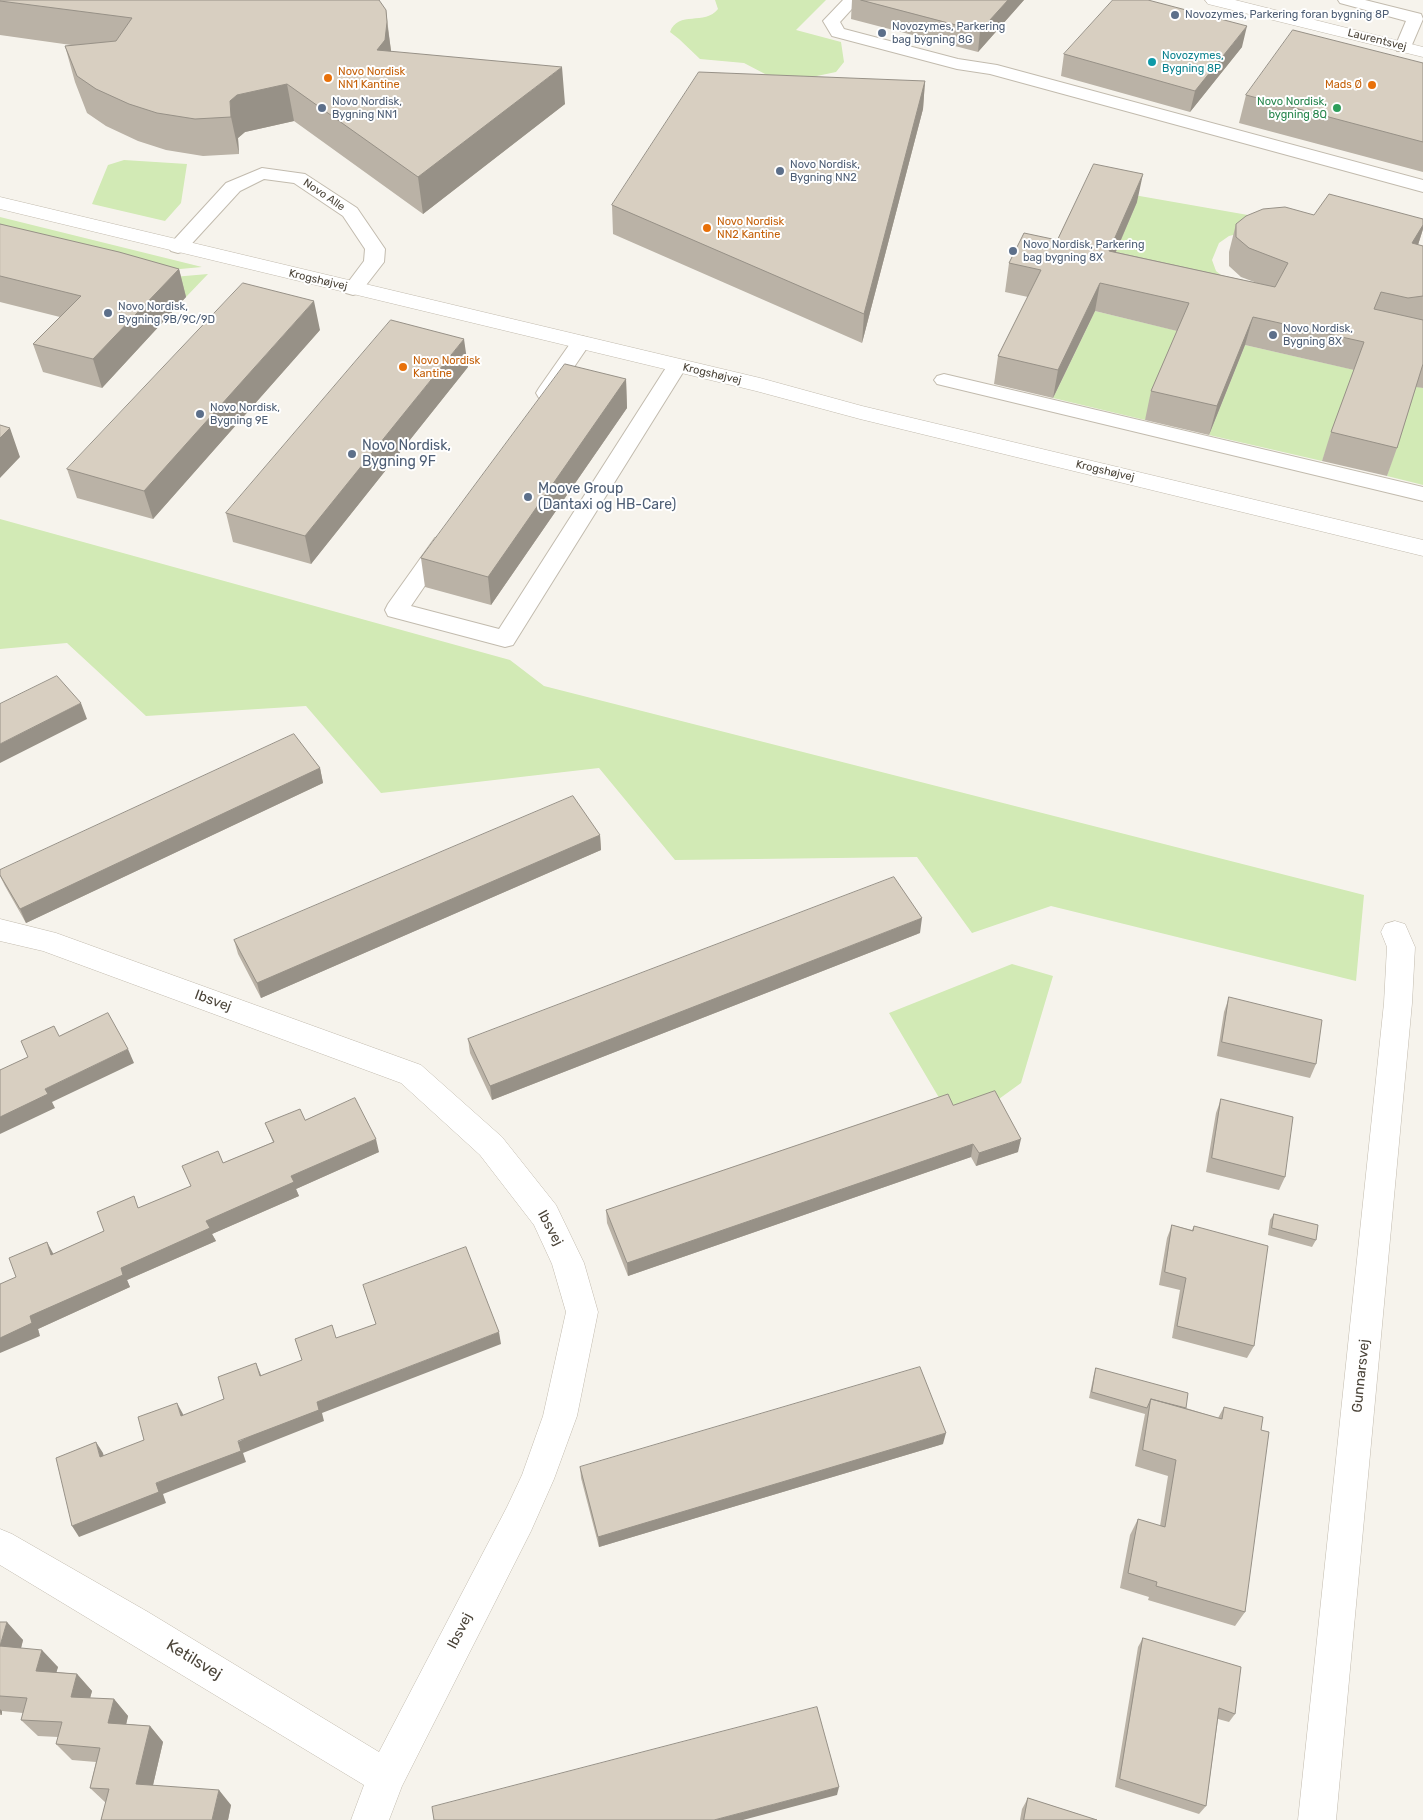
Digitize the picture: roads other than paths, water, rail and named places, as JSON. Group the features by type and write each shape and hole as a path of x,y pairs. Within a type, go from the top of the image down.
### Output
{"street":[{"name":"Laurentsvej","path":"1214,0 1423,52"},
{"name":"Krogshøjvej","path":"0,203 178,248 760,385 853,410 1423,548"},
{"name":"Ibsvej","path":"0,930 46,941 411,1074 490,1146 545,1215 568,1263 582,1312 560,1416 538,1479 386,1778 370,1820"},
{"name":"Gunnarsvej","path":"1317,1820 1398,1003 1401,947 1395,932"},
{"name":"Ketilsvej","path":"0,1546 144,1630 386,1778"}],"lane":[{"path":"852,0 831,21 838,32 957,64 991,69 1423,186"},
{"path":"1346,0 1415,18"},
{"path":"1403,47 1415,18 1416,0"},
{"name":"Novo Alle","path":"178,248 233,187 262,173 299,178 350,212 375,249 374,262 353,289"},
{"path":"536,407 581,342"},
{"path":"452,529 396,610 505,639 677,366"},
{"path":"944,380 1423,494"}],"place":[{"name":"Novozymes, Parkering foran bygning 8P","path":"1175,15"},
{"name":"Novozymes, Parkering bag bygning 8G","path":"882,33"},
{"name":"Novozymes, Bygning 8P","path":"1152,62"},
{"name":"Novo Nordisk NN1 Kantine","path":"328,78"},
{"name":"Mads Ø","path":"1372,85"},
{"name":"Novo Nordisk, Bygning NN1","path":"322,108"},
{"name":"Novo Nordisk, bygning 8Q","path":"1337,108"},
{"name":"Novo Nordisk, Bygning NN2","path":"780,171"},
{"name":"Novo Nordisk NN2 Kantine","path":"707,228"},
{"name":"Novo Nordisk, Parkering bag bygning 8X","path":"1013,251"},
{"name":"Novo Nordisk, Bygning 9B/9C/9D","path":"108,313"},
{"name":"Novo Nordisk, Bygning 8X","path":"1273,335"},
{"name":"Novo Nordisk Kantine","path":"403,367"},
{"name":"Novo Nordisk, Bygning 9E","path":"200,414"},
{"name":"Novo Nordisk, Bygning 9F","path":"352,454"},
{"name":"Moove Group (Dantaxi og HB-Care)","path":"528,497"}]}
